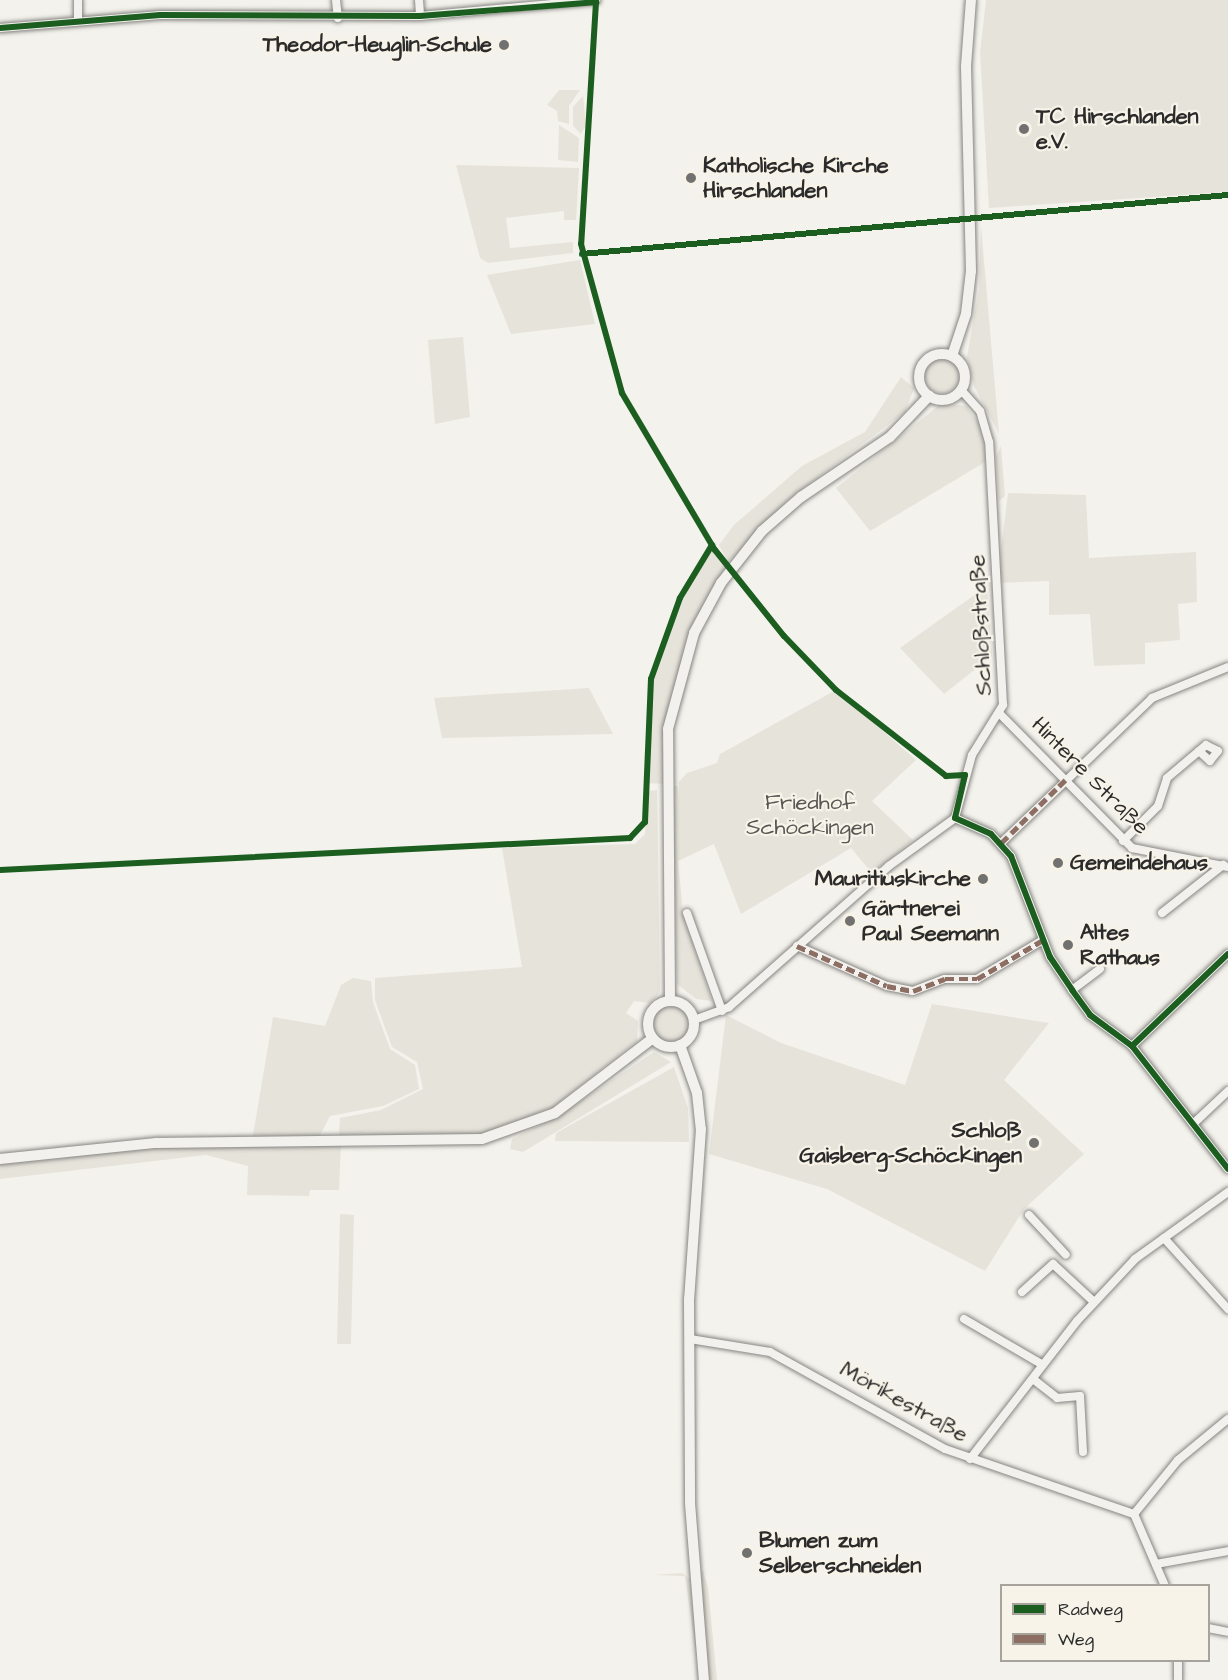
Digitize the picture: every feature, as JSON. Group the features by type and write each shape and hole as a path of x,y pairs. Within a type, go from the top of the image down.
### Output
{"main road":[{"path":"952,356 966,314 971,271 966,66 971,0"},
{"path":"939,354 952,356 965,371 961,390 946,399 929,396 920,382 922,365 939,354"},
{"path":"670,1001 668,729 694,633 721,583 762,531 801,497 890,436 929,396"},
{"path":"670,1001 686,1006 694,1020 691,1035 680,1045 664,1046 653,1038 650,1013 670,1001"},
{"path":"0,1159 167,1143 482,1139 555,1113 653,1038"},
{"path":"680,1045 697,1093 701,1129 690,1339 690,1520 704,1680"}],"street":[{"path":"78,0 78,20"},
{"path":"336,0 338,18"},
{"path":"419,0 420,16"},
{"path":"0,28 78,20 420,16 596,1"},
{"name":"Schloßstraße","path":"955,818 972,755 1001,716 989,442 980,411 961,390"},
{"path":"1001,843 1152,698 1228,667"},
{"name":"Hintere Straße","path":"1001,716 1123,840 1150,855 1226,866"},
{"path":"1123,840 1158,806 1167,778 1199,751"},
{"path":"694,1020 722,1011 889,866 955,818 1001,843 1022,880 1043,940 1072,990 1090,1014 1132,1046 1228,1169"},
{"path":"1162,913 1226,866"},
{"path":"687,913 722,1011"},
{"path":"798,946 887,986 913,991 945,979 977,979 1043,940"},
{"path":"1132,1046 1228,954"},
{"path":"1072,990 1100,969"},
{"path":"1193,1124 1228,1091"},
{"path":"970,1458 1094,1302 1135,1259 1228,1192"},
{"path":"1022,1292 1053,1264 1068,1254 1029,1215"},
{"path":"1164,1238 1228,1309"},
{"path":"1053,1264 1094,1302"},
{"path":"964,1319 1043,1365"},
{"name":"Mörikestraße","path":"690,1339 740,1343 788,1360 920,1437 970,1458 1134,1514"},
{"path":"1033,1379 1057,1398 1080,1396 1083,1452"},
{"path":"1164,1584 1134,1514 1178,1461 1228,1419"},
{"path":"1156,1564 1228,1551"},
{"path":"1210,1628 1228,1632"},
{"path":"1178,1662 1178,1680"}],"green space":[{"path":"986,0 1228,0 1228,192 989,208 980,52"},
{"path":"559,90 580,90 569,106 569,124 558,121 557,111 547,105"},
{"path":"583,96 586,125 581,134 573,126 573,107"},
{"path":"559,125 579,138 578,162 558,160"},
{"path":"456,165 579,168 576,220 564,220 564,211 506,218 510,248 573,242 573,253 488,263 480,258"},
{"path":"981,226 999,434 974,386 967,357 979,289"},
{"path":"580,260 595,324 511,334 487,275"},
{"path":"463,337 470,417 435,424 428,340"},
{"path":"942,359 954,364 959,376 954,388 942,393 930,388 925,376 930,364"},
{"path":"901,377 914,388 905,412 789,499 728,562 719,545 734,525 802,466 865,432"},
{"path":"942,403 966,406 987,434 985,462 870,531 836,488"},
{"path":"1001,446 1005,496 999,501 996,456"},
{"path":"1008,493 1086,495 1089,558 1196,552 1197,602 1178,604 1180,640 1145,643 1145,664 1094,666 1090,614 1049,615 1049,581 997,583"},
{"path":"712,545 729,571 679,673 667,784 644,783 651,679 665,634"},
{"path":"987,586 992,656 944,694 900,648"},
{"path":"589,688 613,734 442,738 434,698"},
{"name":"Friedhof Schöckingen","path":"836,690 916,760 872,801 913,840 872,873 851,848 741,914 714,844 678,861 683,914 712,1001 696,999 677,984 672,786 678,786 679,802 679,782 687,773 717,763 720,754"},
{"path":"657,790 660,992 650,1003 634,1001 626,1013 638,1021 637,1041 552,1108 483,1134 339,1136 340,1118 381,1110 423,1089 417,1062 392,1047 375,1000 375,978 522,967 502,848 635,844 645,834 647,791"},
{"path":"353,978 371,981 373,1002 390,1049 415,1065 419,1089 383,1106 330,1116 317,1141 341,1142 339,1190 310,1190 309,1196 247,1195 248,1166 206,1155 0,1179 0,1159 252,1141 273,1017 325,1026 341,985"},
{"path":"932,1004 1049,1023 1004,1080 1084,1154 1024,1209 985,1271 827,1189 709,1154 726,1015 781,1043 905,1085"},
{"path":"671,1006 684,1011 689,1024 684,1037 671,1042 658,1037 653,1024 658,1011"},
{"path":"654,1052 671,1062 523,1152 510,1149 512,1139 560,1115"},
{"path":"674,1067 688,1108 689,1142 555,1141 556,1133"},
{"path":"340,1214 354,1215 351,1344 337,1344"},
{"path":"697,1571 703,1571 708,1588 717,1680 704,1680"},
{"path":"682,1573 690,1579 700,1680 685,1576 654,1575"}],"marked path":[{"path":"1001,843 1065,780"},
{"path":"797,946 887,986 913,991 945,979 977,979 1043,940"}],"cycle path":[{"path":"0,28 160,15 420,16 596,2 581,244 622,393 715,550 784,636 836,690 946,776 965,775 955,818 991,834 1011,856 1050,957 1072,990 1090,1015 1132,1046 1228,1169"},
{"path":"582,254 1228,195"},
{"path":"0,870 630,838 645,822 651,679 680,598 712,545"},
{"path":"1132,1046 1228,954"}],"place":[{"name":"Theodor-Heuglin-Schule","path":"504,45"},
{"name":"TC Hirschlanden e.V.","path":"1024,129"},
{"name":"Katholische Kirche Hirschlanden","path":"691,178"},
{"name":"Gemeindehaus","path":"1058,863"},
{"name":"Mauritiuskirche","path":"983,879"},
{"name":"Gärtnerei Paul Seemann","path":"850,921"},
{"name":"Altes Rathaus","path":"1068,945"},
{"name":"Schloß Gaisberg-Schöckingen","path":"1034,1143"},
{"name":"Blumen zum Selberschneiden","path":"747,1553"}]}
